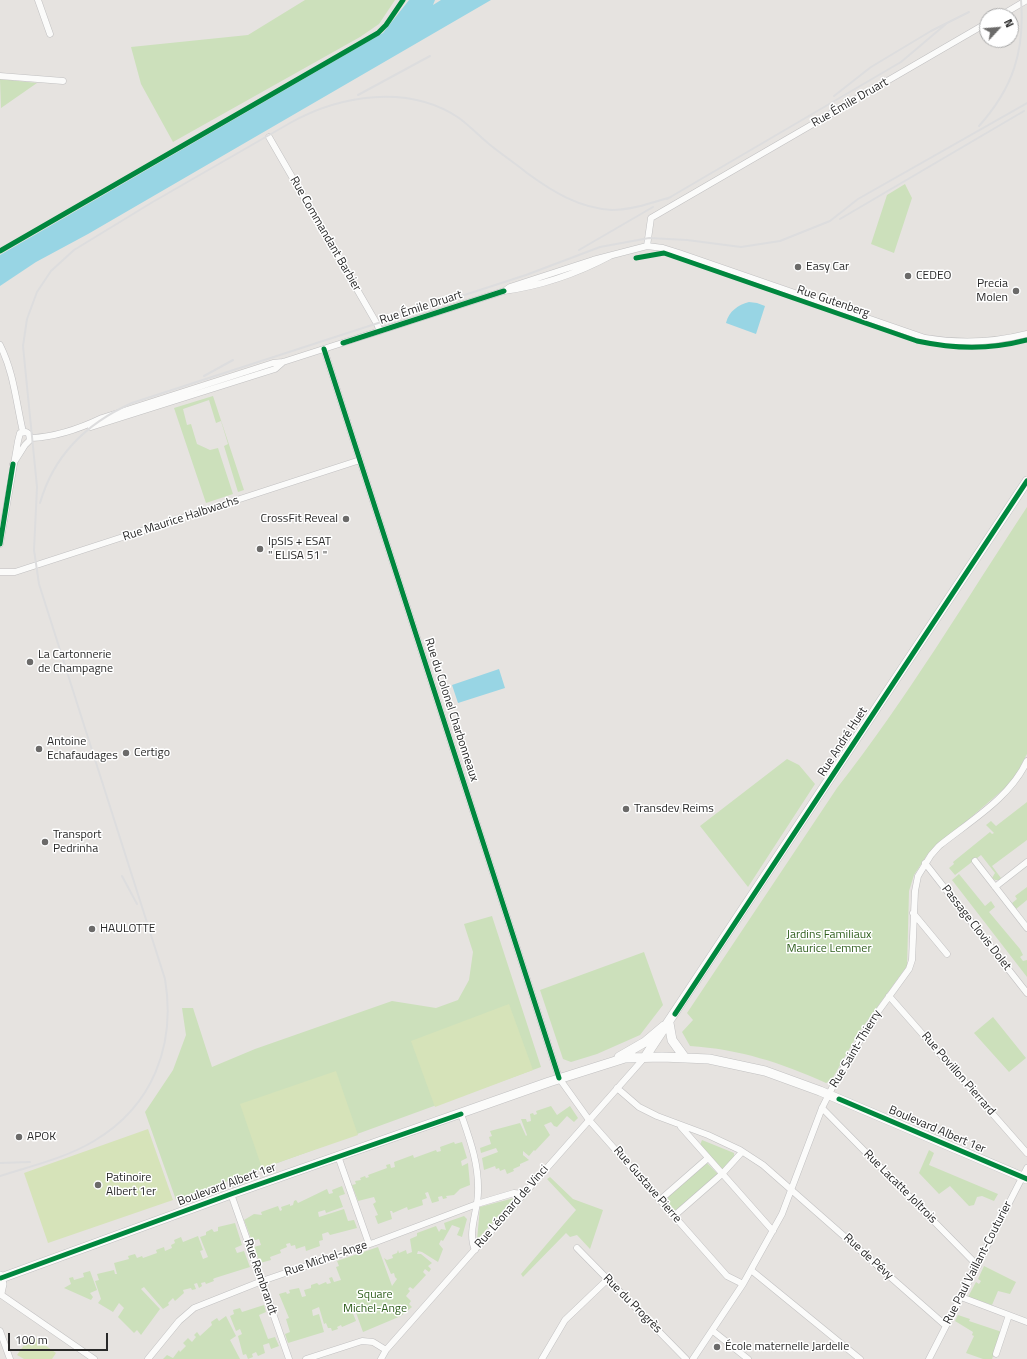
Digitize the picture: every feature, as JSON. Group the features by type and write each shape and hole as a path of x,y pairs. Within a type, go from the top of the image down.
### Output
{"main road":[{"name":"Rue André Huet","path":"645,1057 669,1023 1027,481"},
{"path":"613,1061 645,1042 669,1023 672,1040 685,1058"},
{"name":"Boulevard Albert 1er","path":"1,1277 559,1078 613,1061 645,1057 710,1059 765,1071 828,1095 1025,1178"},
{"path":"0,1293 2,1284 1,1277"}],"street":[{"path":"38,0 50,34"},
{"path":"1014,8 1027,0"},
{"name":"Rue Émile Druart","path":"31,438 48,437 83,427 89,428 275,369 283,362 504,291 522,289 568,275 610,256 647,246 651,218 979,28"},
{"path":"0,76 63,81"},
{"name":"Rue Commandant Barbier","path":"269,137 380,331"},
{"name":"Rue Gutenberg","path":"647,246 663,248 679,253 925,338 950,342 979,343 1006,340 1027,334"},
{"path":"0,345 8,362 16,388 23,432"},
{"name":"Rue du Colonel Charbonneaux","path":"324,349 559,1078"},
{"path":"13,464 25,445 30,442 31,438 29,434 23,432"},
{"path":"0,544 18,436 23,432"},
{"path":"18,441 25,445"},
{"name":"Rue Maurice Halbwachs","path":"0,572 22,570 360,460"},
{"name":"Rue Saint-Thierry","path":"693,1359 743,1284 782,1214 828,1095 872,1020 911,965 913,913 918,876 926,863 940,846 1006,792 1017,780 1027,761"},
{"path":"975,861 1027,928"},
{"path":"995,887 1027,862"},
{"name":"Passage Clovis Dolet","path":"926,863 1027,993"},
{"path":"913,913 947,954"},
{"name":"Rue Povillon Pierrard","path":"889,996 1027,1153"},
{"name":"Rue Léonard de Vinci","path":"381,1359 386,1350 645,1057"},
{"name":"Rue Gustave Pierre","path":"559,1078 589,1120 727,1276 743,1284"},
{"name":"Rue de Pévy","path":"617,1088 640,1107 680,1126 708,1135 742,1152 763,1165 791,1188 945,1325"},
{"name":"Rue Lacatte Joltrois","path":"822,1108 978,1266"},
{"path":"461,1114 475,1157 478,1179 477,1204 471,1237 475,1250"},
{"path":"680,1126 773,1231"},
{"path":"674,1216 722,1174 742,1152"},
{"path":"338,1156 369,1244"},
{"path":"660,1200 708,1158"},
{"name":"Rue Paul Vaillant-Couturier","path":"929,1359 945,1325 1025,1178 1027,1168"},
{"name":"Rue Michel-Ange","path":"148,1359 179,1321 194,1308 262,1281 369,1244 477,1204 514,1193 524,1194"},
{"name":"Rue Rembrandt","path":"231,1194 289,1359"},
{"name":"Rue du Progrès","path":"577,1248 686,1359"},
{"path":"751,1270 860,1359"},
{"path":"542,1359 565,1320 608,1280"},
{"path":"0,1293 94,1359"},
{"path":"961,1297 1027,1322"},
{"path":"996,1354 1009,1316"},
{"path":"0,1331 1,1338 10,1359"},
{"path":"713,1331 748,1359"},
{"path":"306,1359 322,1356 362,1341 373,1342 386,1350"}],"green space":[{"path":"305,0 395,0 379,24 360,37 173,142 141,84 131,47 248,35"},
{"path":"0,79 37,83 1,108"},
{"path":"905,184 912,198 894,253 871,244 887,195"},
{"path":"213,396 244,490 238,492 224,446 228,444 221,421 216,423 209,400 183,409 187,425 191,424 197,444 210,450 218,448 233,494 206,503 174,408"},
{"name":"Jardins Familiaux Maurice Lemmer","path":"1027,507 1027,754 1012,782 927,855 914,875 909,891 907,966 859,1032 831,1081 826,1083 793,1069 760,1058 726,1050 690,1046 682,1032 693,1020 687,1013 837,788 888,720 912,685"},
{"path":"787,759 799,765 815,784 748,887 700,826"},
{"path":"1027,802 1027,840 992,866 1001,878 999,880 995,880 992,878 995,873 981,855 955,875 949,868 954,864 953,862 990,832 992,834 994,833 986,825 991,821 996,826"},
{"path":"959,874 985,906 991,901 995,907 989,912 1020,949 1023,955 1020,957 1023,961 1027,960 1027,977 952,880"},
{"path":"1027,887 1027,900 1016,909 1012,903 1017,899 1015,896"},
{"path":"492,916 541,1067 176,1200 145,1112 173,1070 186,1035 182,1008 193,1008 212,1067 255,1049 392,1001 436,1008 458,1000 469,980 473,952 464,924"},
{"path":"644,952 663,1005 640,1035 597,1054 571,1062 563,1059 540,990"},
{"path":"509,1004 533,1070 435,1107 411,1041"},
{"path":"993,1017 1026,1058 1009,1072 974,1033"},
{"path":"336,1071 358,1135 262,1168 240,1104"},
{"path":"551,1106 557,1115 570,1106 578,1118 574,1122 567,1116 557,1127 551,1122 544,1125 550,1135 529,1156 523,1151 523,1155 529,1160 513,1169 514,1171 507,1174 505,1169 500,1171 499,1168 496,1169 495,1166 484,1170 482,1158 498,1152 496,1148 481,1153 480,1148 491,1144 489,1137 492,1136 490,1131 520,1123 526,1136 527,1135 521,1119 526,1119 527,1122 531,1121 530,1114 537,1114 536,1111"},
{"name":"Patinoire Albert 1er","path":"148,1129 173,1200 48,1243 24,1173"},
{"path":"702,1140 734,1153 734,1157 723,1170 700,1145"},
{"path":"454,1142 455,1144 462,1142 467,1158 461,1161 462,1166 468,1163 470,1185 460,1189 454,1195 446,1196 447,1198 443,1199 442,1196 438,1197 439,1201 432,1203 428,1192 425,1193 427,1198 422,1200 423,1205 408,1210 407,1207 393,1213 390,1211 392,1219 378,1224 375,1216 378,1215 373,1204 376,1202 374,1197 358,1201 352,1185 356,1184 355,1181 361,1180 360,1178 365,1176 366,1178 369,1177 368,1175 387,1168 386,1165 390,1164 391,1168 395,1167 394,1162 413,1155 414,1158 436,1150 437,1152 441,1151 440,1147"},
{"path":"929,1150 934,1153 929,1165 998,1194 994,1201 982,1196 977,1197 974,1205 969,1206 950,1186 939,1194 919,1173"},
{"path":"707,1163 718,1174 675,1212 665,1199"},
{"path":"550,1177 573,1199 603,1210 590,1249 577,1235 570,1237 566,1233 523,1277 521,1274 576,1210 547,1179"},
{"path":"342,1186 345,1194 339,1196 343,1207 326,1213 325,1210 318,1212 319,1217 344,1209 348,1221 354,1220 357,1228 330,1235 328,1232 322,1234 323,1240 319,1241 320,1246 306,1251 305,1246 296,1249 295,1245 291,1246 290,1243 286,1244 287,1247 280,1250 281,1253 270,1257 271,1260 260,1263 254,1247 261,1245 259,1239 252,1241 244,1220 254,1214 262,1215 261,1212 278,1206 280,1211 282,1210 281,1207 290,1204 290,1206 293,1205 294,1201 296,1200 298,1203 327,1189 329,1194 333,1193 332,1190"},
{"path":"514,1198 477,1240 480,1207"},
{"name":"Square Michel-Ange","path":"464,1216 467,1219 462,1237 457,1235 460,1228 452,1225 443,1241 441,1240 439,1244 443,1249 438,1262 418,1251 417,1254 421,1254 432,1263 428,1266 431,1269 429,1272 425,1269 423,1272 426,1275 413,1289 410,1287 408,1289 410,1291 406,1296 411,1301 409,1304 412,1307 401,1316 363,1332 355,1310 352,1311 356,1321 342,1327 341,1325 337,1327 338,1329 332,1331 331,1328 328,1328 326,1323 324,1324 319,1307 312,1310 313,1316 319,1314 324,1332 288,1343 285,1334 290,1332 286,1319 289,1318 279,1294 286,1292 287,1294 290,1293 289,1290 299,1288 302,1297 306,1296 304,1290 311,1288 311,1285 317,1283 319,1285 326,1282 327,1284 331,1283 329,1278 332,1277 334,1282 341,1280 336,1267 339,1266 337,1261 378,1247 392,1286 397,1279 394,1273 391,1274 384,1258 387,1260 393,1258 392,1255 397,1253 398,1250 399,1253 406,1250 407,1254 412,1252 410,1239 417,1236 417,1233 436,1226 439,1232 441,1229 446,1230 444,1223"},
{"path":"235,1223 242,1245 235,1248 237,1253 244,1251 250,1267 215,1278 213,1279 214,1281 206,1284 205,1282 201,1283 202,1286 199,1288 197,1283 194,1284 196,1289 192,1290 191,1288 183,1290 184,1293 175,1301 173,1298 168,1303 169,1305 163,1309 144,1287 141,1289 160,1309 141,1335 137,1330 134,1333 118,1317 124,1308 119,1303 113,1312 98,1303 101,1299 95,1281 99,1280 97,1274 114,1270 115,1274 117,1274 114,1263 129,1259 128,1256 135,1254 137,1258 142,1256 143,1258 157,1253 156,1250 164,1247 165,1251 172,1248 171,1245 175,1243 174,1240 181,1237 183,1242 198,1236 203,1250 200,1251 203,1259 208,1257 200,1237 206,1235 206,1232 212,1229 214,1232 218,1231 218,1227"},
{"path":"984,1266 1016,1282 1010,1294 998,1291 992,1305 968,1297 976,1282 979,1284 981,1281 978,1279"},
{"path":"90,1271 97,1290 90,1293 93,1297 91,1300 64,1288 71,1284 69,1278 73,1277 74,1280 84,1277 83,1273"},
{"path":"264,1305 266,1312 259,1315 268,1339 275,1337 279,1346 271,1349 269,1343 263,1345 265,1353 258,1356 256,1352 252,1354 253,1357 248,1359 246,1354 243,1355 238,1336 242,1334 240,1329 236,1331 230,1316 234,1314 233,1310 240,1308 242,1312"},
{"path":"958,1315 970,1319 969,1321 1002,1332 992,1359 983,1359 966,1353 974,1336 972,1335 973,1332 955,1321"},
{"path":"226,1316 236,1336 230,1340 240,1359 163,1359 167,1355 173,1358 179,1350 180,1352 186,1346 183,1343 188,1338 192,1342 196,1337 194,1335 197,1332 200,1336 212,1325 211,1322 217,1318 219,1321"},
{"path":"31,1335 56,1353 52,1359 24,1359 17,1355"}],"water":[{"path":"409,0 435,0 433,5 441,0 491,0 88,234 36,262 0,286 0,255 383,33"},
{"path":"749,302 765,306 756,334 726,323 729,315 734,309"},
{"path":"499,669 505,688 458,703 452,685"}],"railway":[{"path":"979,126 991,112 1008,83 1014,68 1021,36 1021,0"},
{"path":"834,96 871,67 931,31 969,12"},
{"path":"667,199 901,62 946,24"},
{"path":"358,95 430,56"},
{"path":"0,1176 72,1152 94,1141 114,1127 132,1110 145,1092 156,1072 163,1050 167,1027 168,1003 165,979 39,584 34,550 37,487 23,346 27,319 37,292 51,271 74,250 151,203 290,123 310,113 330,106 352,100 374,97 396,97 418,100 439,107 459,118 485,141 537,180 557,193 588,206 600,209 619,210 642,206 671,197"},
{"path":"40,503 46,485 54,470 63,455 74,442 101,420 132,403 526,275 600,247 649,238 687,240 741,247 780,241 830,221 858,199 1027,103"},
{"path":"840,219 1024,111"},
{"path":"579,250 653,207"},
{"path":"204,376 233,360"},
{"path":"122,876 137,904"},
{"path":"0,1163 30,1162"}],"cycle path":[{"path":"0,251 378,33 386,25 403,0"},
{"path":"636,258 664,253 917,341 931,344 958,347 986,347 999,346 1027,340"},
{"path":"343,343 504,291"},
{"path":"324,349 559,1078"},
{"path":"0,544 13,464"},
{"path":"675,1014 1027,481"},
{"path":"839,1099 1027,1179"},
{"path":"1,1278 231,1194 461,1114"}],"place":[{"name":"Easy Car","path":"798,267"},
{"name":"CEDEO","path":"908,276"},
{"name":"Precia Molen","path":"1016,291"},
{"name":"CrossFit Reveal","path":"346,519"},
{"name":"IpSIS + ESAT \" ELISA 51 \"","path":"260,549"},
{"name":"La Cartonnerie de Champagne","path":"30,662"},
{"name":"Antoine Echafaudages","path":"39,749"},
{"name":"Certigo","path":"126,753"},
{"name":"Transdev Reims","path":"626,809"},
{"name":"Transport Pedrinha","path":"45,842"},
{"name":"HAULOTTE","path":"92,929"},
{"name":"APOK","path":"19,1137"},
{"name":"Patinoire Albert 1er","path":"98,1185"},
{"name":"École maternelle Jardelle","path":"717,1347"}]}
